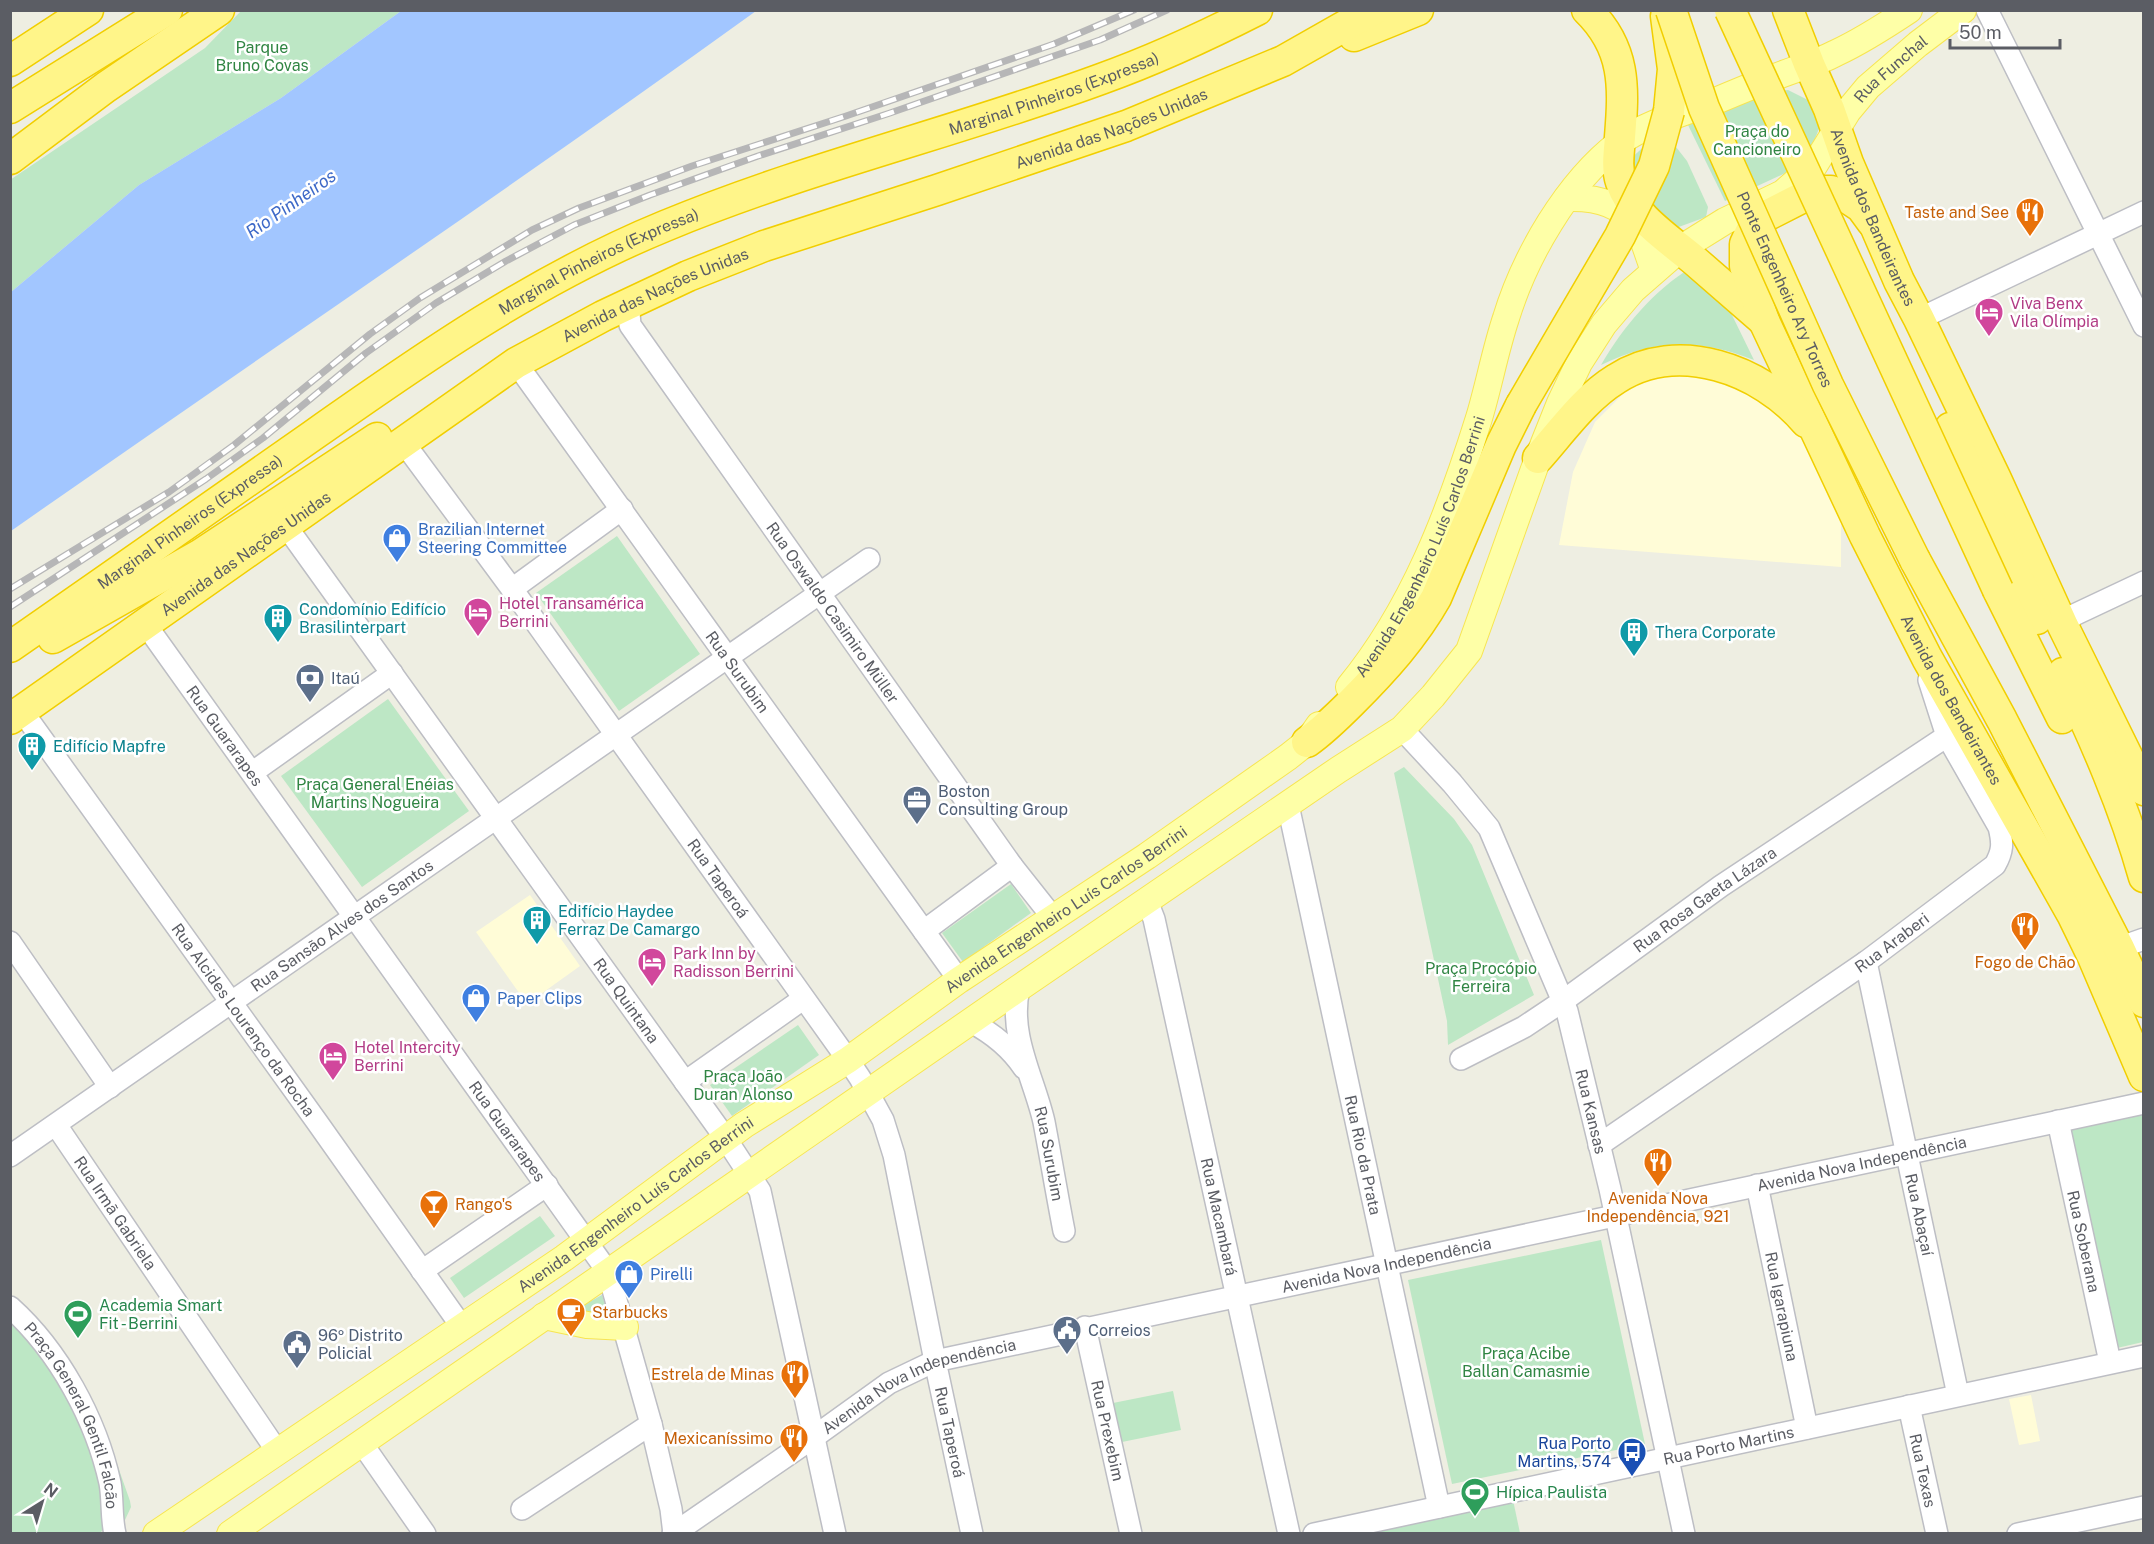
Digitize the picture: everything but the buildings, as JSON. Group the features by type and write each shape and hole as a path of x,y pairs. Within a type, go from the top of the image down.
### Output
{"highway":[{"path":"10,61 88,10"},
{"path":"10,108 167,10"},
{"path":"10,159 106,87 219,10"},
{"name":"Marginal Pinheiros (Expressa)","path":"10,647 441,347 518,300 592,260 664,226 779,183 1103,79 1218,30 1257,10"},
{"name":"Avenida das Nações Unidas","path":"16,715 516,363 603,316 688,276 764,246 1126,126 1283,61 1373,10"},
{"path":"1283,61 1368,31 1418,10"},
{"path":"1587,10 1603,25 1616,50 1621,72 1618,161 1621,182 1629,200 1680,249 1764,321"},
{"path":"1307,742 1321,733 1389,665 1424,620 1437,598 1501,445 1521,405 1620,236 1654,166 1669,111 1672,69 1665,10"},
{"name":"Ponte Engenheiro Ary Torres","path":"1671,10 1704,108 1718,140 1828,385 1915,560"},
{"path":"1730,10 1998,590 2144,879"},
{"name":"Avenida dos Bandeirantes","path":"1788,10 1872,222 1996,479 2063,626 2144,790"},
{"name":"Avenida dos Bandeirantes","path":"1872,222 1867,213 1854,201 1838,193 1815,191 1758,220 1748,236 1744,253 1745,266 1764,321 1865,536 1927,658 2072,914 2118,948 2144,1076"},
{"path":"1899,281 1924,365 1978,494 2099,748 2131,831 2144,879"},
{"path":"10,660 108,608 201,554 506,351 603,316"},
{"path":"1538,458 1576,414 1615,379 1640,366 1680,359 1718,364 1751,379 1773,393 1800,416 1821,443 1829,458"},
{"name":"Avenida dos Bandeirantes","path":"1915,560 2002,720 2144,1002"},
{"path":"1928,586 1963,681 2006,767 2061,862 2070,891 2072,914"}],"main road":[{"name":"Rua Funchal","path":"1733,94 1851,46 1909,10"},
{"name":"Rua Funchal","path":"1654,270 1680,249 1725,221 1783,193 1814,166 1848,111 1868,87 1918,44 1963,10"},
{"name":"Avenida Engenheiro Luís Carlos Berrini","path":"156,1533 588,1242 726,1139 848,1060 959,980 1148,856 1307,742 1373,658 1405,606 1427,560 1457,485 1479,417 1506,318 1523,272 1542,236 1567,198 1620,142 1649,126 1733,94"},
{"path":"242,1530 361,1442 1019,988 1402,729 1433,696 1469,651 1538,458 1579,363 1604,324 1633,290 1654,270 1636,226 1623,211 1606,202 1587,197 1567,198"},
{"path":"544,1316 587,1325 625,1327"}],"street":[{"path":"1987,10 2144,326"},
{"path":"1919,319 2144,212"},
{"name":"Rua Oswaldo Casimiro Müller","path":"634,302 629,313 630,326 1012,866 1054,919"},
{"name":"Rua Surubim","path":"516,363 959,980"},
{"name":"Rua Taperoá","path":"404,442 512,589 848,1060 883,1120 894,1155 934,1361 972,1533"},
{"path":"512,589 622,509"},
{"name":"Rua Quintana","path":"286,526 726,1139 760,1191 835,1533"},
{"name":"Rua Sansão Alves dos Santos","path":"10,1156 869,559"},
{"path":"2063,626 2074,615 2144,582"},
{"name":"Rua Guararapes","path":"146,625 608,1272 651,1424 671,1509 674,1533"},
{"name":"Rua Araberi","path":"1599,1145 1866,962 1995,865 2001,854 2003,843 1999,827 1947,736 1930,687 1927,658"},
{"path":"253,772 392,673"},
{"name":"Rua Alcides Lourenço da Rocha","path":"16,715 231,1003 462,1328"},
{"name":"Rua Kansas","path":"1402,729 1489,828 1563,1001 1572,1028 1615,1215 1684,1533"},
{"name":"Rua Rosa Gaeta Lázara","path":"1461,1059 1524,1027 1720,886 1947,736"},
{"name":"Rua Rio da Prata","path":"1288,805 1439,1507"},
{"path":"924,931 1012,866"},
{"name":"Rua Macambará","path":"1147,901 1154,920 1289,1533"},
{"path":"10,942 110,1087"},
{"name":"Rua Abaçaí","path":"1866,962 1958,1395"},
{"name":"Rua Surubim","path":"1019,988 1017,1023 1029,1077 1043,1120 1064,1231"},
{"path":"684,1082 803,999"},
{"name":"Rua Surubim","path":"971,1022 1005,1044 1029,1077"},
{"name":"Avenida Nova Independência","path":"674,1533 889,1383 934,1361 2144,1103"},
{"name":"Rua Soberana","path":"2058,1121 2110,1362"},
{"name":"Rua Irmã Gabriela","path":"56,1125 277,1451"},
{"path":"422,1271 547,1185"},
{"name":"Rua Igarapiuna","path":"1757,1185 1807,1428"},
{"name":"Praça General Gentil Falcão","path":"10,1307 41,1340 54,1358 75,1392 92,1428 105,1463 115,1533"},
{"name":"Rua Prexebim","path":"1085,1327 1131,1533"},
{"name":"Rua Porto Martins","path":"1314,1533 2144,1356"},
{"name":"Rua Texas","path":"1909,1406 1937,1533"},
{"path":"522,1509 651,1424"},
{"path":"361,1442 425,1533"},
{"path":"2018,1533 2144,1507"}],"shaded area":[{"path":"1656,372 1731,379 1796,425 1841,509 1841,567 1559,545 1573,472 1595,422 1625,392"},
{"path":"530,895 580,966 527,1004 476,932"},
{"path":"2031,1395 2040,1441 2019,1445 2009,1399"}],"green space":[{"name":"Parque Bruno Covas","path":"241,11 401,11 281,98 139,185 11,292 10,180 205,48"},
{"name":"Praça do Cancioneiro","path":"1788,90 1808,100 1820,126 1811,149 1790,171 1725,201 1688,125 1760,94"},
{"name":"Praça do Cancioneiro","path":"1664,141 1676,147 1687,161 1708,207 1706,217 1676,228 1662,224 1627,162 1649,142"},
{"path":"1692,267 1730,311 1754,360 1714,348 1677,344 1640,350 1601,365 1640,310"},
{"path":"617,536 700,654 619,711 536,593"},
{"name":"Praça General Enéias Martins Nogueira","path":"388,699 469,811 362,887 281,776"},
{"name":"Praça Procópio Ferreira","path":"1404,767 1454,819 1472,845 1534,995 1448,1045 1447,1021 1394,773"},
{"path":"1011,884 1031,913 963,962 942,933"},
{"name":"Praça João Duran Alonso","path":"798,1025 819,1055 732,1116 710,1085"},
{"path":"2143,1112 2143,1342 2117,1348 2069,1129"},
{"path":"540,1216 555,1236 464,1298 450,1278"},
{"name":"Praça Acibe Ballan Camasmie","path":"1601,1240 1645,1444 1452,1484 1408,1280"},
{"path":"10,1295 30,1313 111,1447 131,1507 125,1520 100,1533 11,1533"},
{"path":"602,1295 611,1322 569,1313"},
{"path":"1173,1391 1181,1430 1122,1442 1113,1403"},
{"name":"Hípica Paulista","path":"1513,1500 1520,1533 1354,1534"}],"water":[{"name":"Rio Pinheiros","path":"401,11 756,11 11,531 11,292 139,185 281,98"}],"railway":[{"path":"10,589 169,492 234,445 370,334 420,298 532,230 579,208 692,166 846,116 1054,44 1134,10"},
{"path":"10,607 206,479 263,438 366,353 436,303 506,261 574,225 758,156 1100,40 1167,10"}],"place":[{"name":"Taste and See","path":"2030,238"},
{"name":"Viva Benx Vila Olímpia","path":"1989,338"},
{"name":"Brazilian Internet Steering Committee","path":"397,564"},
{"name":"Hotel Transamérica Berrini","path":"478,638"},
{"name":"Condomínio Edifício Brasilinterpart","path":"278,644"},
{"name":"Thera Corporate","path":"1634,658"},
{"name":"Itaú","path":"310,704"},
{"name":"Edifício Mapfre","path":"32,772"},
{"name":"Boston Consulting Group","path":"917,826"},
{"name":"Edifício Haydee Ferraz De Camargo","path":"537,946"},
{"name":"Fogo de Chão","path":"2025,952"},
{"name":"Park Inn by Radisson Berrini","path":"652,988"},
{"name":"Paper Clips","path":"476,1024"},
{"name":"Hotel Intercity Berrini","path":"333,1082"},
{"name":"Avenida Nova Independência, 921","path":"1658,1188"},
{"name":"Rango's","path":"434,1230"},
{"name":"Pirelli","path":"629,1300"},
{"name":"Starbucks","path":"571,1338"},
{"name":"Academia Smart Fit - Berrini","path":"78,1340"},
{"name":"Correios","path":"1067,1356"},
{"name":"96º Distrito Policial","path":"297,1370"},
{"name":"Estrela de Minas","path":"795,1400"},
{"name":"Mexicaníssimo","path":"794,1464"},
{"name":"Rua Porto Martins, 574","path":"1632,1478"},
{"name":"Hípica Paulista","path":"1475,1518"}]}
